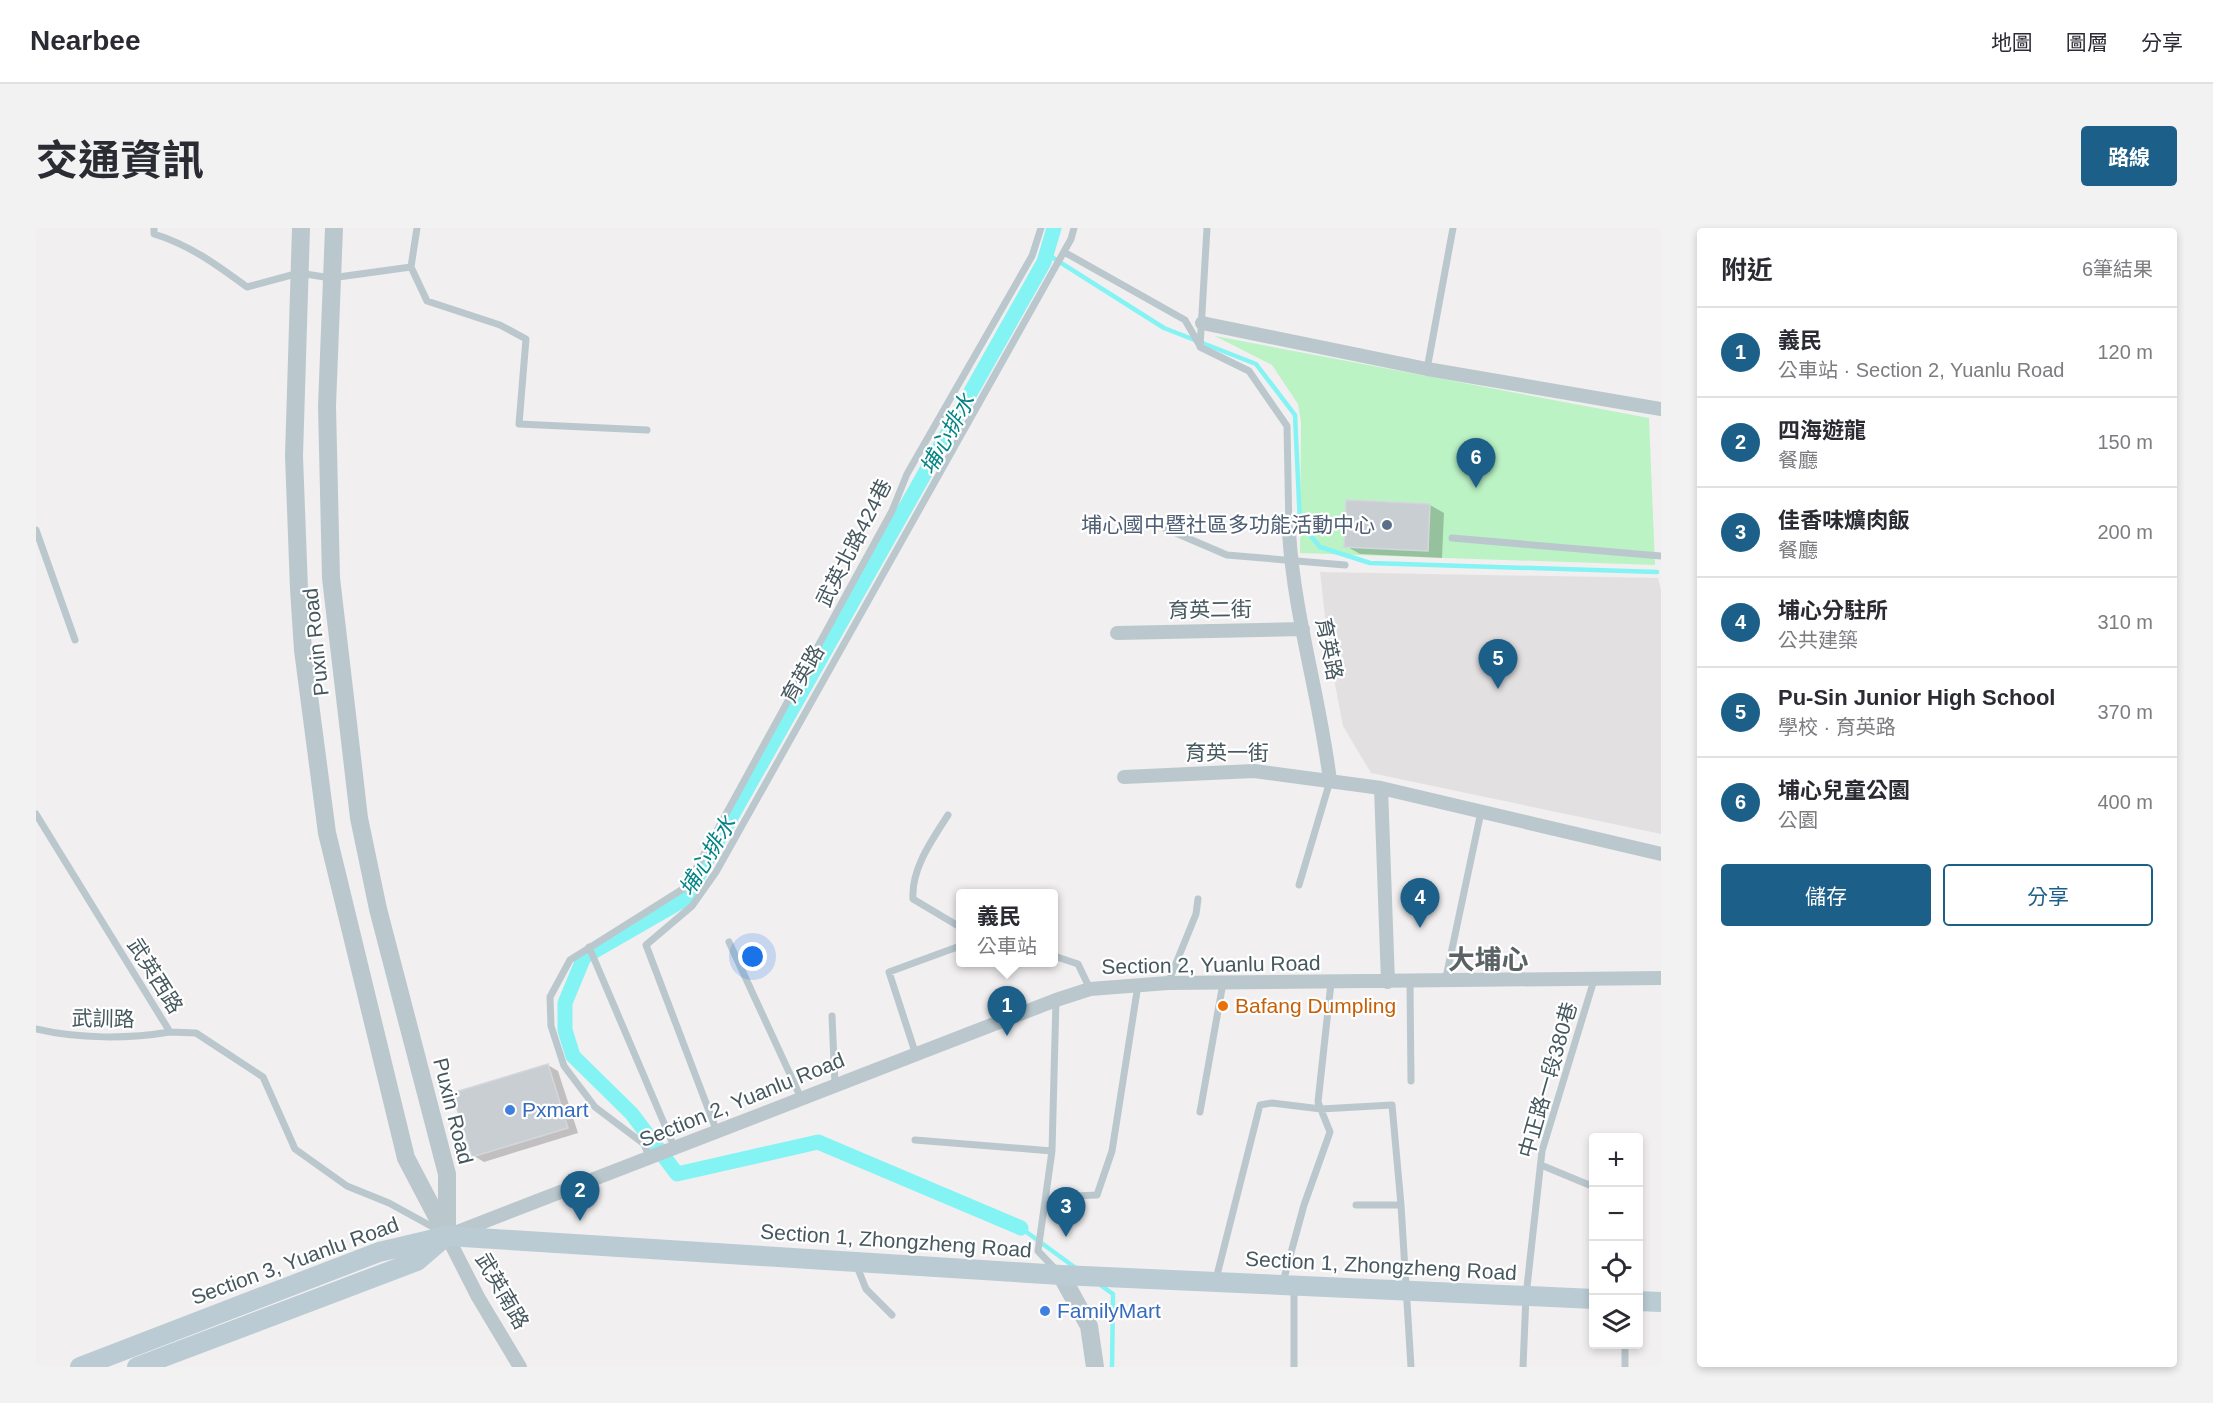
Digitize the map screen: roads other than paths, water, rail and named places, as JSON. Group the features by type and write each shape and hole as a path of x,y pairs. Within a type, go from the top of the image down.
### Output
{"main road":[{"name":"Section 1, Zhongzheng Road","path":"447,1236 1061,1275 1589,1299"},
{"name":"Section 3, Yuanlu Road","path":"80,1367 379,1252 447,1236"},
{"name":"Section 3, Yuanlu Road","path":"137,1367 417,1261 447,1236"},
{"path":"1643,1301 1661,1302"}],"street":[{"name":"Puxin Road","path":"301,228 294,456 299,589 303,650 327,833 406,1158 447,1236"},
{"name":"Puxin Road","path":"334,228 327,406 331,579 345,706 359,818 378,909 447,1174 447,1236"},
{"path":"1202,323 1427,369 1661,409"},
{"name":"育英路","path":"1289,532 1291,562 1325,736 1330,781"},
{"name":"育英二街","path":"1117,633 1303,629"},
{"name":"育英一街","path":"1124,777 1254,771 1330,781"},
{"path":"1330,781 1381,788 1661,854"},
{"path":"1381,788 1388,982"},
{"name":"Section 2, Yuanlu Road","path":"447,1236 1056,1000 1090,989 1168,983 1445,982 1661,978"},
{"name":"武英南路","path":"447,1236 478,1297 520,1367"},
{"path":"1061,1275 1089,1326 1095,1367"}],"lane":[{"path":"154,228 154,234 180,242 208,258 247,287 299,273 331,278 411,267"},
{"path":"417,228 411,267 427,301 500,325 526,339 519,424 647,430"},
{"name":"武英北路424巷","path":"650,1159 644,1144 595,1107 564,1066 551,1026 550,997 570,960 686,887 892,511 907,474 1032,256 1041,228"},
{"name":"育英路","path":"717,1132 646,945 692,906 716,872 1064,252 1074,228"},
{"path":"1200,347 1207,228"},
{"path":"1427,369 1453,228"},
{"path":"1064,252 1185,320 1200,347"},
{"name":"育英路","path":"1200,347 1249,371 1287,426 1289,532"},
{"path":"1164,528 1227,555 1291,562 1345,564"},
{"path":"36,530 75,640"},
{"path":"1452,538 1661,556"},
{"path":"1299,885 1330,781"},
{"path":"1445,982 1481,812"},
{"name":"武英西路","path":"36,814 170,1032 196,1033 263,1077 295,1149 347,1186 389,1203 447,1236"},
{"path":"948,815 931,841 912,884 914,899 956,926"},
{"path":"1168,983 1197,914 1198,899"},
{"path":"729,942 801,1098"},
{"path":"589,947 675,1149"},
{"path":"916,1055 889,972 956,947"},
{"path":"1058,958 1078,964 1090,989"},
{"name":"中正路一段380巷","path":"1523,1367 1526,1296 1542,1151 1594,980"},
{"path":"1410,982 1411,1081"},
{"path":"1200,1112 1224,983"},
{"path":"1294,1367 1289,1285 1304,1205 1330,1132 1318,1102 1331,983"},
{"path":"1074,1196 1097,1195 1112,1151 1138,985"},
{"path":"1056,1000 1052,1151 1038,1251 1061,1275"},
{"path":"832,1016 835,1085"},
{"name":"武訓路","path":"36,1029 60,1035 148,1036 170,1032"},
{"path":"1215,1282 1260,1106 1272,1103 1321,1110 1392,1105 1411,1367"},
{"path":"915,1140 1052,1151"},
{"path":"1541,1166 1589,1185"},
{"path":"1356,1205 1401,1205"},
{"path":"855,1263 866,1289 892,1315"},
{"path":"1624,1367 1625,1349"}],"waterway":[{"name":"埔心排水","path":"1021,1228 818,1142 677,1174 632,1114 573,1056 565,1030 565,1003 584,957 685,899 1044,262 1054,228"},
{"path":"1047,254 1164,328 1256,364 1295,415 1300,523 1320,547 1370,563 1657,572"},
{"path":"1021,1228 1077,1269"},
{"path":"1099,1284 1113,1294 1112,1367"}],"place":[{"name":"埔心兒童公園","path":"1476,488"},
{"name":"埔心國中暨社區多功能活動中心","path":"1387,525"},
{"name":"Pu-Sin Junior High School","path":"1498,689"},
{"name":"埔心分駐所","path":"1420,928"},
{"name":"Bafang Dumpling","path":"1223,1006"},
{"name":"義民","path":"1007,1036"},
{"name":"Pxmart","path":"510,1110"},
{"name":"四海遊龍","path":"580,1221"},
{"name":"佳香味爌肉飯","path":"1066,1237"},
{"name":"FamilyMart","path":"1045,1311"}],"district":[{"name":"大埔心","path":"1488,960"}]}
